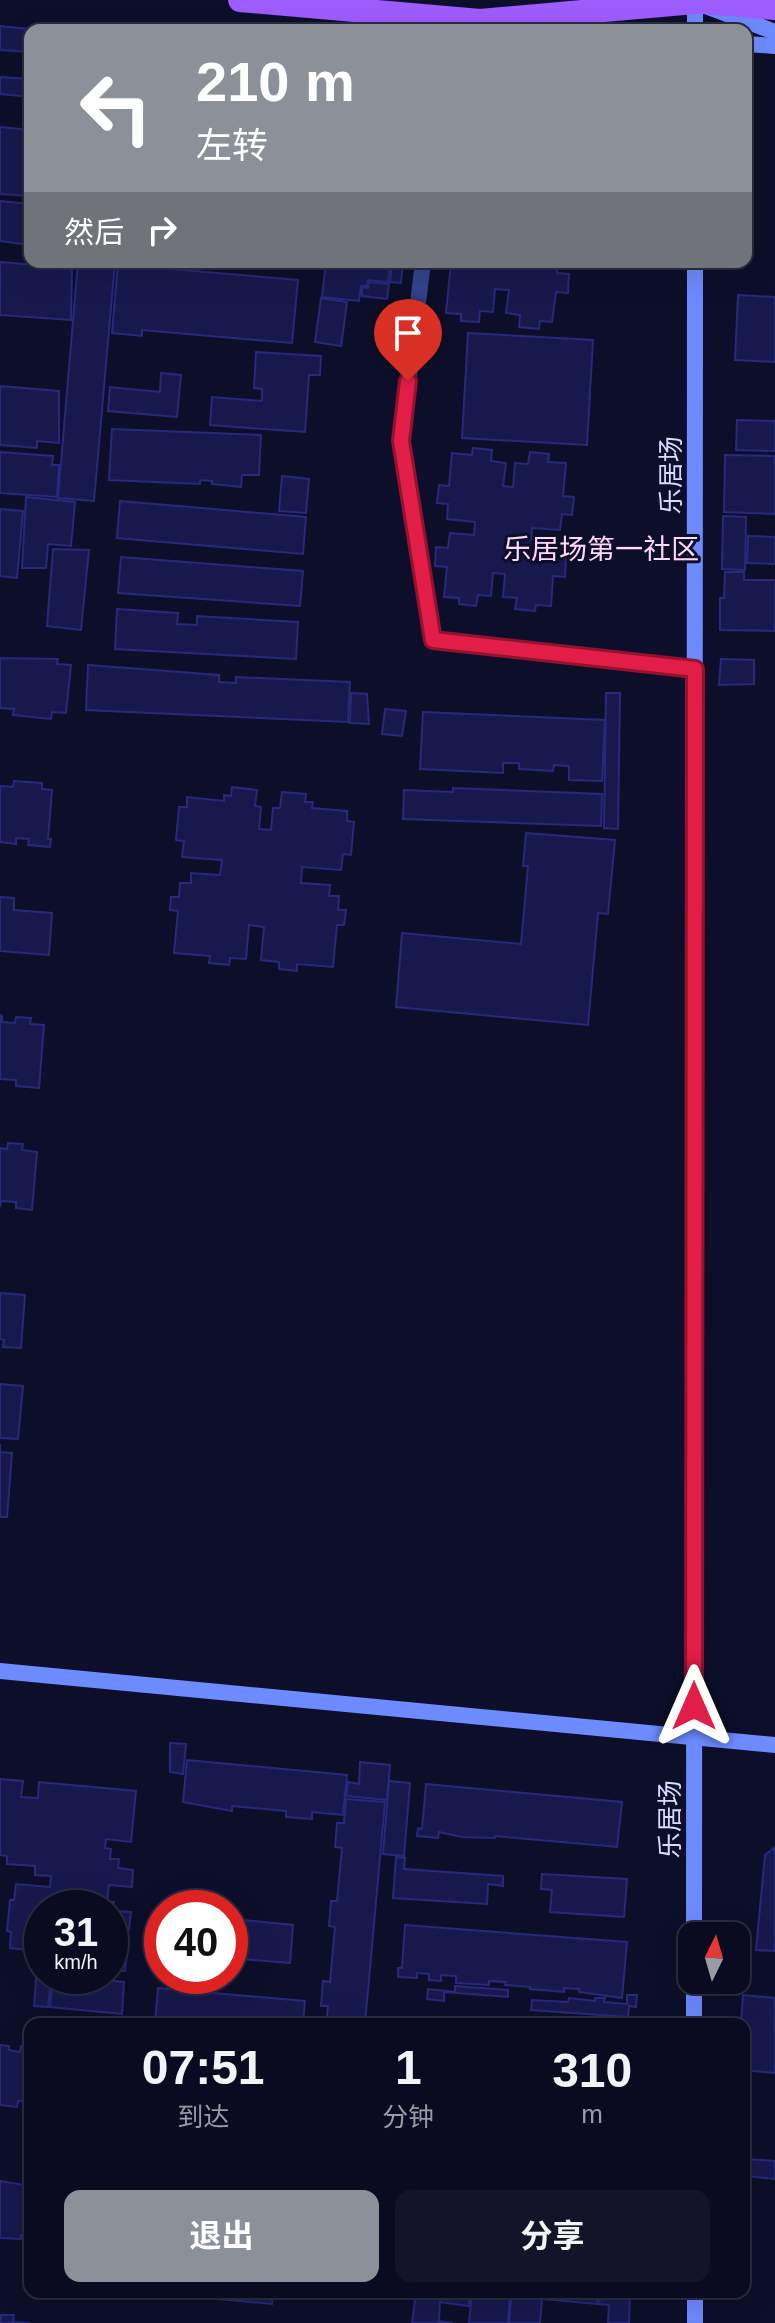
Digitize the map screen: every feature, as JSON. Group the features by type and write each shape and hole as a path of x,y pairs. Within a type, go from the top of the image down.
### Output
{"main road":[{"path":"240,0 452,24 688,1 775,8"}],"street":[{"path":"688,1 694,24"},
{"path":"688,1 775,32"},
{"path":"480,21 516,24"},
{"path":"752,44 775,46"},
{"path":"422,268 401,441 433,640 695,669"},
{"name":"乐居场","path":"694,1922 695,268"},
{"path":"0,1671 775,1745"},
{"path":"694,1994 694,2018"},
{"path":"695,2298 695,2323"}],"building":[{"path":"0,26 24,28 24,52 0,50"},
{"path":"0,77 24,79 24,96 0,94"},
{"path":"0,127 24,129 24,196 0,194"},
{"path":"0,201 24,203 24,244 0,241"},
{"path":"0,262 24,264 24,268 72,268 71,320 0,315"},
{"path":"77,268 114,268 94,501 58,498"},
{"path":"117,268 160,268 298,280 292,343 142,330 142,336 112,333"},
{"path":"325,268 389,268 388,282 368,280 367,286 361,286 359,301 322,297"},
{"path":"391,268 402,268 401,283 390,282"},
{"path":"450,268 557,268 557,273 569,274 568,293 556,292 552,322 540,321 539,329 519,327 520,315 506,313 509,290 495,289 493,312 480,311 479,322 461,321 461,314 446,313"},
{"path":"369,282 389,284 387,299 362,296 362,287 368,288"},
{"path":"738,295 775,297 775,362 735,360"},
{"path":"321,298 347,302 341,346 315,342"},
{"path":"468,333 593,340 587,445 462,438"},
{"path":"256,352 321,356 320,375 309,375 305,432 210,425 212,397 262,401 262,389 254,388"},
{"path":"161,373 181,375 177,417 108,411 110,387 160,392"},
{"path":"0,386 59,391 59,443 37,441 37,448 0,445"},
{"path":"737,420 775,421 775,451 736,450"},
{"path":"112,429 261,435 259,475 242,475 241,487 200,480 200,484 109,480"},
{"path":"473,448 492,450 491,461 506,463 503,486 513,487 515,463 528,464 530,452 549,454 548,462 566,463 563,496 574,497 572,515 562,514 560,530 532,528 531,540 556,542 555,557 566,559 565,577 553,576 551,606 536,605 535,611 515,609 517,598 503,597 505,574 493,573 491,596 478,595 476,606 459,604 459,598 444,597 447,567 435,566 436,547 448,548 450,533 474,535 475,522 447,519 448,504 437,503 439,485 449,486 452,453 472,455"},
{"path":"0,452 53,456 52,465 59,465 57,497 0,493"},
{"path":"725,455 775,456 775,514 724,512"},
{"path":"282,476 309,479 306,513 279,511"},
{"path":"26,497 75,502 71,546 48,544 46,568 22,568"},
{"path":"120,501 306,517 303,554 117,538"},
{"path":"0,509 23,511 17,578 0,576"},
{"path":"723,516 746,517 745,570 722,569"},
{"path":"748,536 775,537 775,564 747,563"},
{"path":"53,549 89,550 81,630 47,626"},
{"path":"121,557 303,571 300,606 118,593"},
{"path":"725,572 744,572 744,580 775,580 775,631 720,630 720,598 724,598"},
{"path":"117,609 178,613 177,624 197,625 197,616 298,622 296,659 115,649"},
{"path":"0,658 58,659 57,664 71,665 66,713 52,712 51,719 13,715 14,709 0,708"},
{"path":"721,659 754,660 754,684 719,685"},
{"path":"88,665 219,675 219,682 236,683 236,677 350,682 348,722 86,710"},
{"path":"351,693 367,694 369,724 350,723"},
{"path":"606,693 620,693 618,829 604,828"},
{"path":"385,709 406,711 402,736 382,734"},
{"path":"423,712 605,720 602,781 569,780 569,766 554,765 553,771 519,769 519,763 503,763 503,773 420,769"},
{"path":"14,781 42,783 42,789 52,790 50,847 28,845 29,839 16,838 16,844 0,842 0,786 13,787"},
{"path":"232,787 257,790 255,806 261,807 259,829 271,830 273,808 280,808 282,792 306,794 305,802 313,802 312,808 347,811 347,821 354,822 351,855 343,854 341,870 302,867 301,883 330,885 329,896 339,896 338,910 346,910 344,925 337,925 333,967 297,964 297,971 279,969 279,962 261,960 264,927 249,925 246,959 230,958 229,965 209,963 210,956 174,953 178,911 170,910 171,897 179,897 180,883 191,883 191,873 220,875 222,860 182,857 184,841 176,840 179,807 187,807 187,797 224,801 224,795 231,796"},
{"path":"453,788 602,794 601,826 403,819 404,790 453,792"},
{"path":"526,833 615,840 608,914 598,913 588,1025 396,1007 402,933 521,944 528,866 523,866"},
{"path":"0,897 14,898 14,910 52,913 49,955 0,951"},
{"path":"0,1015 2,1022 15,1023 16,1017 31,1018 30,1024 44,1025 39,1088 16,1086 16,1080 0,1079"},
{"path":"8,1143 23,1144 22,1150 37,1152 32,1210 16,1208 16,1202 1,1201 0,1207 0,1148 7,1149"},
{"path":"0,1293 25,1295 21,1348 3,1347 4,1340 0,1339"},
{"path":"0,1384 23,1386 18,1439 0,1438"},
{"path":"0,1452 12,1453 7,1517 0,1517"},
{"path":"170,1743 186,1744 183,1774 170,1772"},
{"path":"187,1760 347,1775 343,1815 312,1812 312,1819 286,1817 286,1811 232,1806 232,1811 183,1802"},
{"path":"360,1762 390,1765 387,1800 346,1796 348,1782 359,1784"},
{"path":"0,1779 23,1781 21,1797 38,1798 39,1782 136,1791 131,1842 106,1839 105,1848 111,1849 110,1859 119,1859 118,1868 133,1870 132,1887 109,1885 108,1890 24,1890 24,1950 10,1948 11,1932 7,1931 10,1900 14,1900 16,1884 50,1887 51,1876 35,1875 35,1866 7,1864 7,1856 0,1855"},
{"path":"389,1781 410,1783 404,1856 383,1854"},
{"path":"426,1784 622,1802 617,1847 495,1836 462,1837 439,1832 438,1838 417,1836 418,1828 422,1829"},
{"path":"346,1799 385,1802 366,2018 327,2018 328,2006 321,2006 323,1981 330,1982 335,1927 329,1926 331,1901 337,1901 342,1848 335,1847 337,1823 344,1823"},
{"path":"775,1847 775,1951 756,1950 765,1855"},
{"path":"396,1857 405,1858 404,1869 503,1876 503,1886 488,1884 487,1904 393,1898"},
{"path":"542,1874 627,1879 624,1917 550,1912 552,1890 541,1889"},
{"path":"248,1920 293,1925 290,1963 248,1960"},
{"path":"405,1925 627,1942 622,1998 579,1992 579,1989 564,1988 564,1992 530,1989 505,1985 506,1982 489,1981 489,1985 456,1983 456,1976 441,1975 441,1981 429,1980 429,1974 417,1973 417,1978 398,1977 398,1968 402,1968"},
{"path":"455,1986 508,1990 508,1997 444,1992 444,2001 427,1999 428,1989 455,1992"},
{"path":"35,1994 49,1994 48,2007 34,2006"},
{"path":"51,1994 123,1994 122,2014 50,2007"},
{"path":"158,1994 226,1994 305,2001 304,2018 156,2018"},
{"path":"627,1995 637,1995 636,2007 629,2006 628,2017 531,2010 532,2000 568,2002 569,1998 595,2001 595,1998 605,1998 604,2002 627,2004"},
{"path":"743,1995 775,1998 775,2073 750,2071 750,2018 741,2018"},
{"path":"0,2045 20,2052 21,2046 24,2046 24,2102 18,2101 17,2107 0,2105"},
{"path":"750,2159 775,2161 775,2179 750,2176"},
{"path":"0,2181 24,2185 24,2235 21,2235 21,2239 0,2238"},
{"path":"206,2298 272,2298 272,2304"},
{"path":"415,2298 470,2298 469,2306 440,2302 439,2321 453,2323 412,2323"},
{"path":"471,2298 510,2298 508,2323 469,2323"},
{"path":"511,2298 598,2298 597,2304 542,2299 540,2323 509,2323"},
{"path":"600,2298 630,2298 629,2323 608,2323 609,2305 599,2304"},
{"path":"1,2315 14,2315 13,2322 30,2323 0,2323"}],"district":[{"name":"乐居场第一社区","path":"601,549"}],"route":[{"path":"408,381 401,441 433,640 695,669 694,1706"}]}
